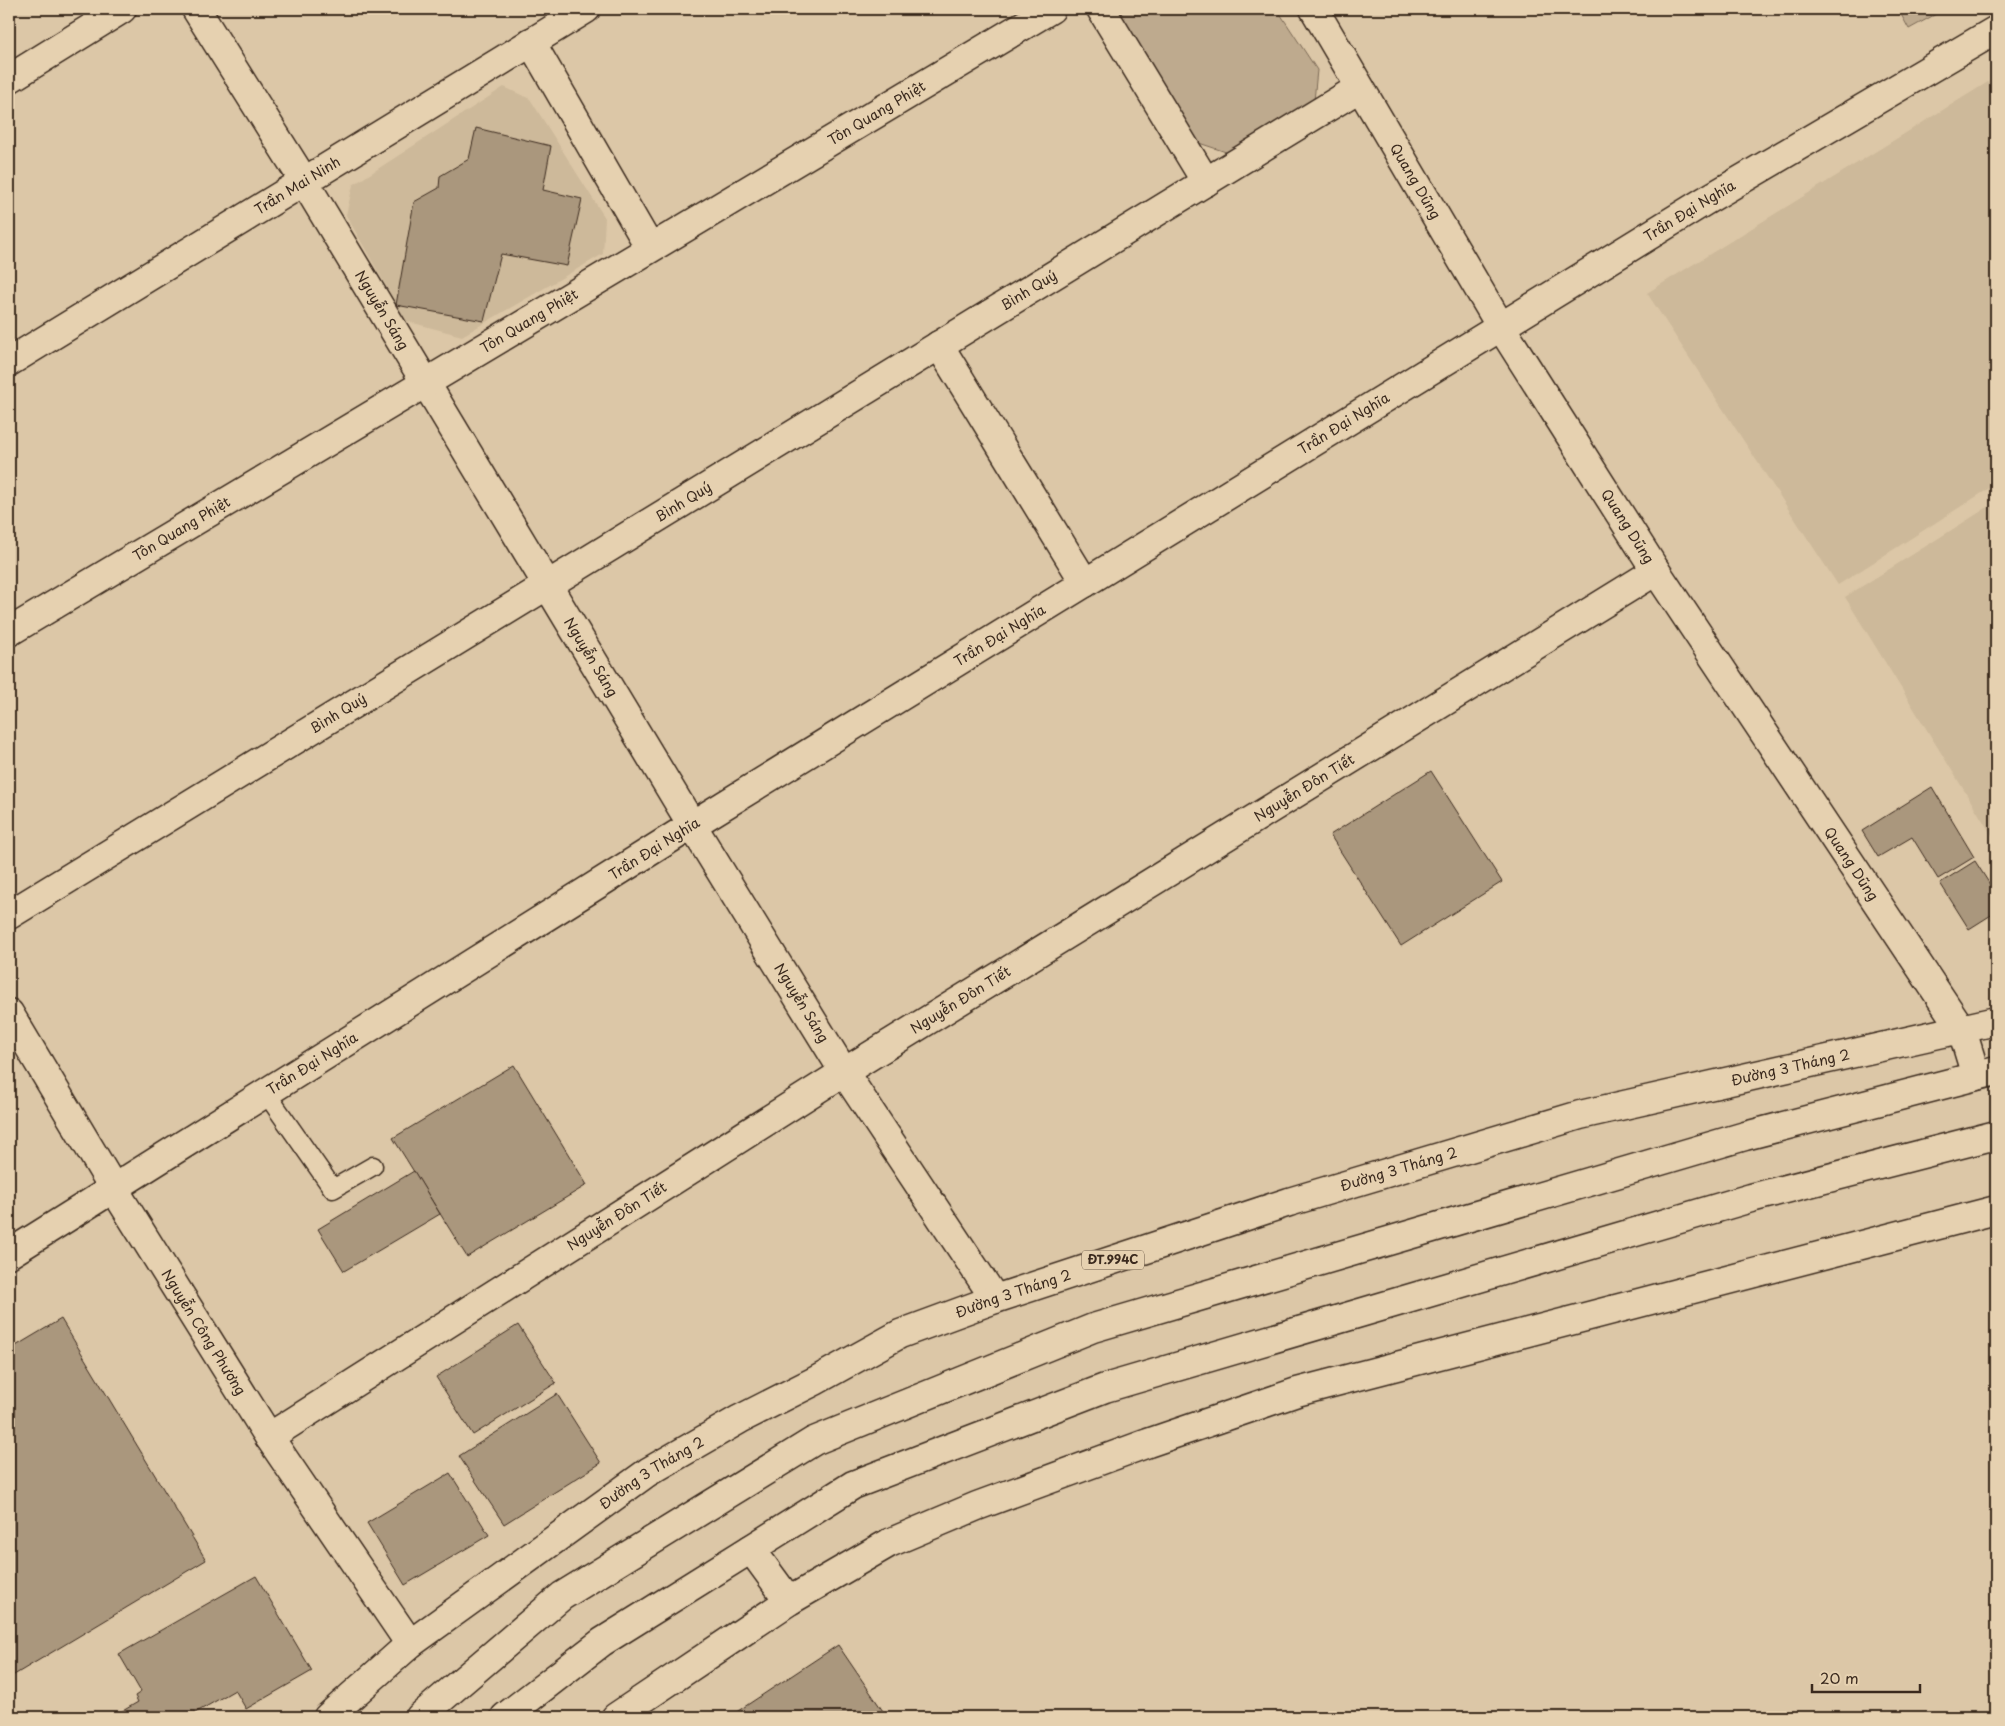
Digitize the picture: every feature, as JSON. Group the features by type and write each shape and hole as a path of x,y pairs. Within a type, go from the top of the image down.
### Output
{"street":[{"path":"9,78 122,9"},
{"name":"Nguyễn Sáng","path":"196,9 304,181 692,825 844,1072 995,1299"},
{"name":"Trần Mai Ninh","path":"9,362 586,9"},
{"name":"Tôn Quang Phiệt","path":"9,632 1051,9"},
{"path":"1101,9 1206,182"},
{"name":"Quang Dũng","path":"1314,9 1501,327 1656,571 1962,1030 1986,1074"},
{"name":"Trần Đại Nghĩa","path":"9,1254 692,825 1705,201 1996,30"},
{"path":"531,42 650,248"},
{"name":"Bình Quý","path":"9,915 1359,88"},
{"path":"940,345 1085,583"},
{"name":"Nguyễn Đôn Tiết","path":"269,1437 844,1072 1656,571"},
{"name":"Nguyễn Công Phương","path":"9,1013 114,1188 269,1437 410,1644"},
{"name":"Đường 3 Tháng 2","path":"328,1717 410,1644 648,1472 740,1419 815,1381 900,1334 995,1299 1289,1202 1580,1115 1996,1022"},
{"path":"420,1717 562,1596 814,1441 1093,1328 1745,1136 1986,1074"},
{"path":"506,1717 602,1642 853,1485 1105,1388 1751,1198 1996,1135"},
{"path":"616,1717 789,1601 889,1543 977,1506 1297,1392 1996,1210"},
{"path":"751,1549 789,1601"}],"lane":[{"path":"266,1093 334,1189 373,1166"}],"shaded area":[{"path":"1118,9 1277,9 1317,70 1314,101 1229,153 1199,143"},
{"path":"1898,9 1945,9 1909,29"},
{"path":"1996,77 1996,484 1838,585 1647,293"},
{"path":"504,87 530,99 605,218 603,254 462,336 406,321 346,215 353,185"},
{"path":"1996,502 1996,842 1845,597"}],"building":[{"path":"476,128 551,146 543,190 582,199 567,266 501,254 484,321 396,305 414,202 439,188 440,176 469,159"},
{"path":"1431,771 1502,882 1401,946 1330,835"},
{"path":"1932,787 1974,857 1938,879 1912,837 1878,857 1862,831"},
{"path":"1975,861 1996,894 1996,912 1969,929 1940,883"},
{"path":"514,1065 587,1185 467,1257 393,1138"},
{"path":"414,1171 440,1214 344,1271 318,1229"},
{"path":"61,1319 206,1560 9,1678 9,1350"},
{"path":"518,1325 556,1383 473,1435 436,1377"},
{"path":"557,1394 601,1463 504,1524 459,1456"},
{"path":"450,1473 489,1535 405,1585 367,1523"},
{"path":"256,1576 312,1671 246,1709 235,1690 188,1717 114,1716 138,1702 135,1696 141,1692 119,1654"},
{"path":"838,1645 887,1717 729,1717"}]}
